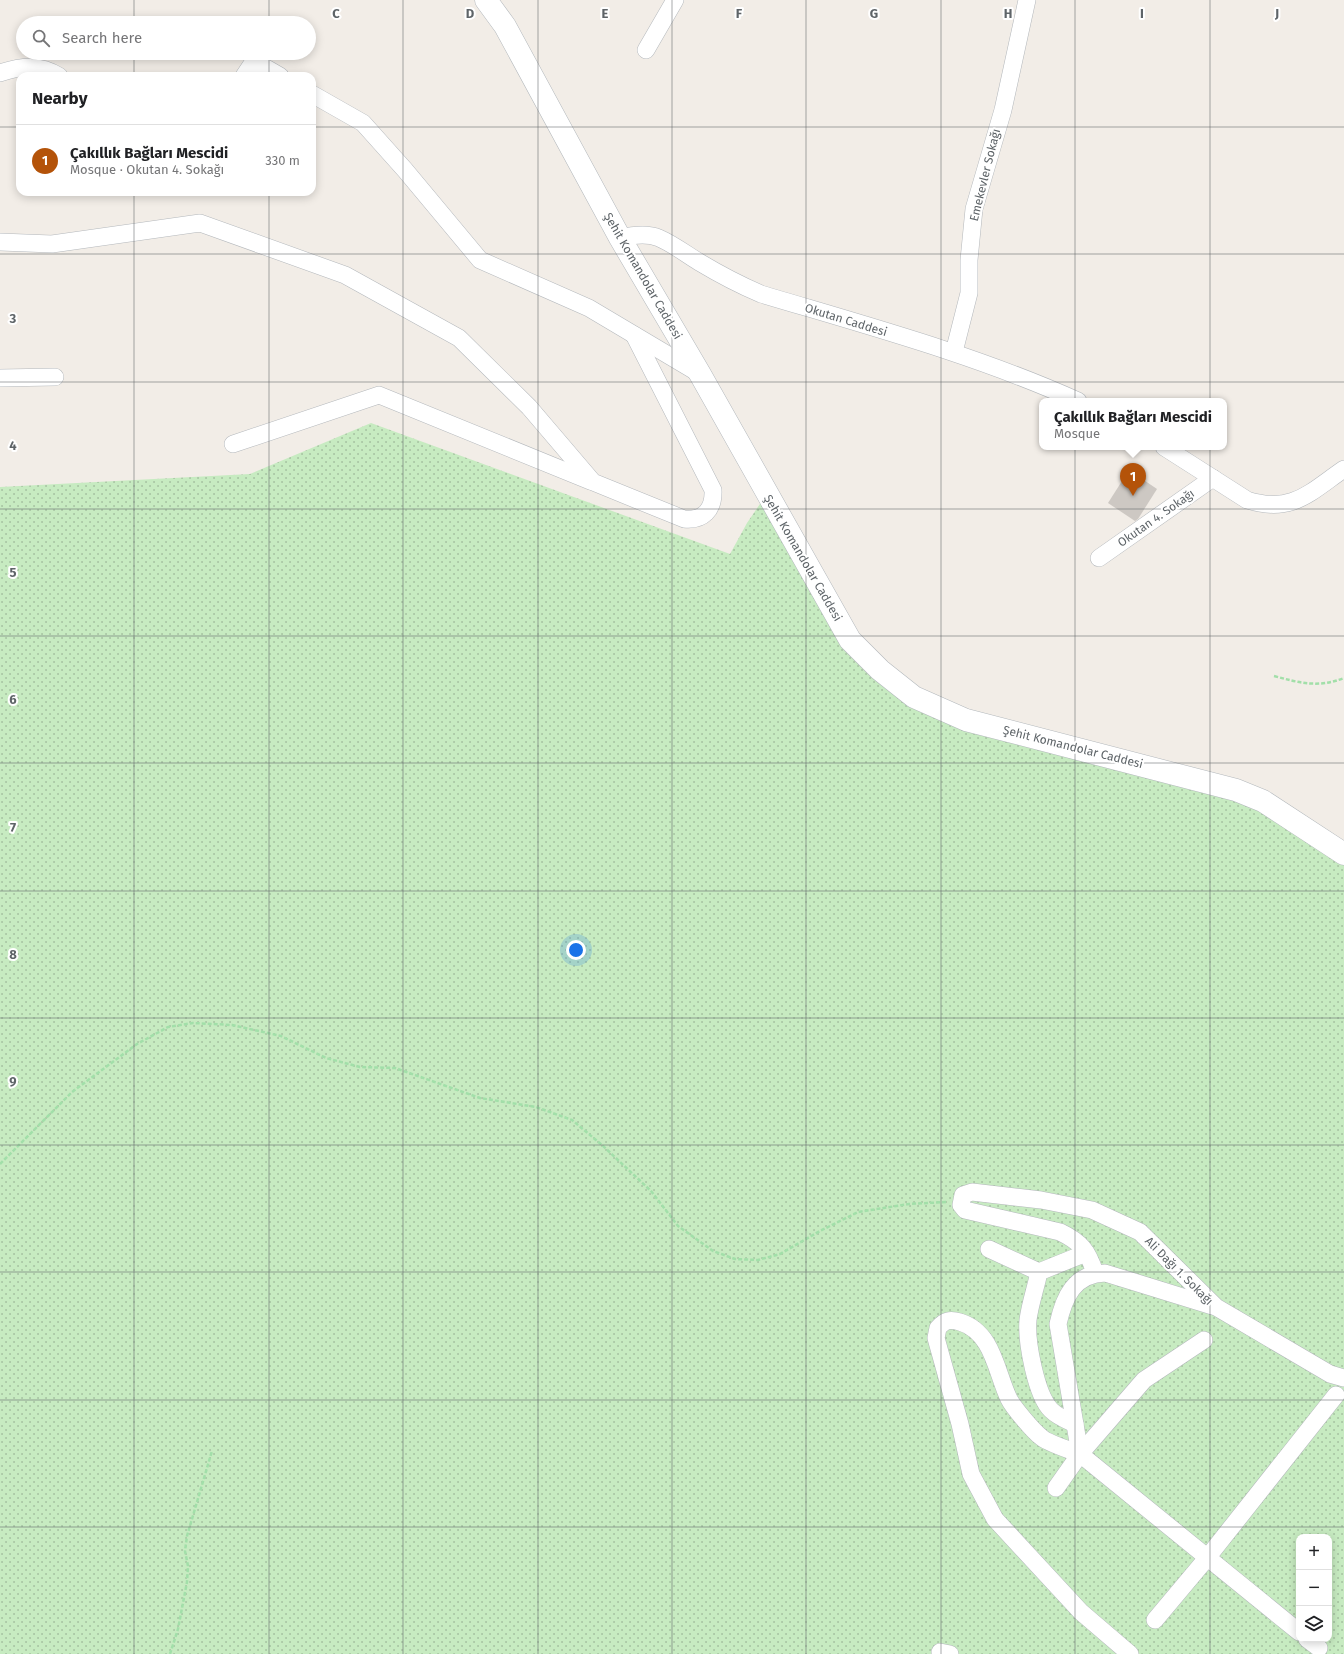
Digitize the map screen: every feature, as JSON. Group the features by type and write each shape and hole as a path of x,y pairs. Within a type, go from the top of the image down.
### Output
{"main road":[{"name":"Şehit Komandolar Caddesi","path":"486,0 505,26 620,238 700,374 850,640 880,670 914,697 966,720 1236,790 1263,801 1344,854"}],"street":[{"path":"646,50 675,0"},
{"name":"Emekevler Sokağı","path":"954,352 968,293 969,260 974,209 1003,110 1027,0"},
{"path":"247,72 254,61 273,72"},
{"path":"0,73 15,67 33,66 52,72"},
{"path":"316,96 363,124 405,170 480,260 589,308 700,374"},
{"path":"0,242 52,244 200,223 344,275 459,338 530,407 593,482"},
{"name":"Okutan Caddesi","path":"620,238 634,235 659,238 713,271 761,294 954,352 1050,388 1072,398"},
{"path":"233,444 380,395 684,519 692,520 700,518 707,513 712,506 714,498 711,487 634,335"},
{"path":"0,378 55,377"},
{"path":"1169,450 1247,500 1275,506 1299,500 1344,469"},
{"name":"Okutan 4. Sokağı","path":"1099,558 1213,478"},
{"name":"Ali Dağı 1. Sokağı","path":"960,1202 963,1195 968,1192 1041,1200 1092,1210 1140,1232 1216,1307 1337,1376"},
{"path":"960,1202 965,1210 1060,1232 1073,1238 1091,1260 1095,1273"},
{"path":"989,1249 1039,1272 1086,1253"},
{"path":"1039,1272 1028,1320 1031,1360 1043,1399 1051,1410 1062,1419 1075,1424"},
{"path":"1080,1454 1058,1324 1062,1307 1070,1291 1077,1282 1095,1273 1105,1273 1216,1307"},
{"path":"1130,1654 1081,1612 995,1519 971,1474 960,1424 936,1338 938,1328 946,1321 952,1320 964,1324 976,1331 986,1342 1010,1400 1041,1438 1080,1454 1296,1630"},
{"path":"1056,1488 1080,1454 1144,1380 1204,1340"},
{"path":"1155,1620 1340,1400 1337,1376"}],"path":[{"path":"1274,676 1302,684 1331,683 1344,678"},
{"path":"0,1164 72,1092 137,1044 168,1027 201,1024 232,1025 281,1036 326,1058 360,1067 395,1068 480,1098 536,1107 572,1120 602,1145 651,1192 678,1226 714,1251 735,1259 758,1260 780,1254 820,1231 858,1212 909,1204 960,1202"},
{"path":"170,1654 178,1629 187,1582 188,1566 185,1551 187,1536 212,1451"}],"green space":[{"path":"371,423 730,554 747,523 764,498 843,635 914,694 1209,782 1344,857 1344,1654 0,1654 0,487 250,474"}],"building":[{"path":"1129,470 1157,489 1138,519 1135,521 1108,503"}],"place":[{"name":"Çakıllık Bağları Mescidi","path":"1133,496"}]}
